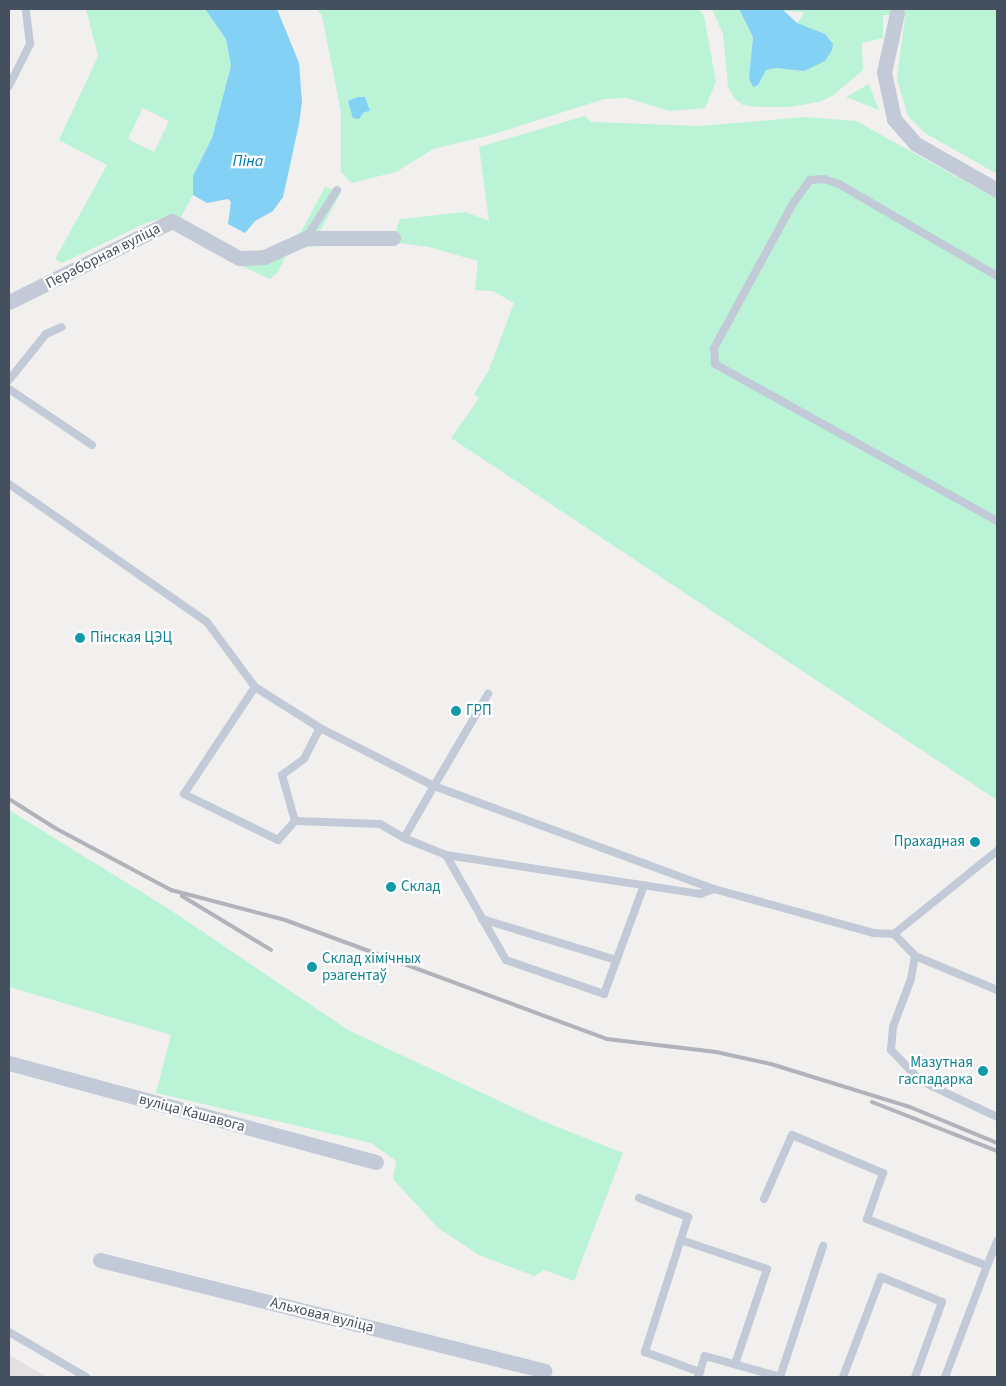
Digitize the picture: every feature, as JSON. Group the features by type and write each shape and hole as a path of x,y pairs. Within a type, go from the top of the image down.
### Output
{"street":[{"path":"898,11 884,72 894,119 916,144 997,190"},
{"name":"Пераборная вуліца","path":"9,302 172,221 239,258 264,258 306,238 393,238"},
{"name":"вуліца Кашавога","path":"9,1063 376,1162"},
{"name":"Альховая вуліца","path":"100,1260 543,1374"}],"lane":[{"path":"9,86 30,44 26,9"},
{"path":"997,276 840,184 824,179 810,180 792,205 714,348 715,364 997,521"},
{"path":"306,238 337,190"},
{"path":"9,380 46,334 62,327"},
{"path":"9,389 92,445"},
{"path":"9,484 207,622 255,687 320,728 434,786 714,889 874,933 894,934 997,851"},
{"path":"255,687 184,794 278,840 295,821"},
{"path":"404,838 488,694"},
{"path":"295,821 282,775 304,759 320,728"},
{"path":"295,821 380,824 404,838 446,855 700,894 714,889"},
{"path":"446,855 506,960 604,994 644,885"},
{"path":"482,919 616,960"},
{"path":"894,934 914,956 997,990"},
{"path":"914,956 911,979 893,1027 891,1050 921,1080 997,1117"},
{"path":"764,1199 792,1135 883,1173 867,1219 987,1266"},
{"path":"638,1198 688,1217 645,1352 699,1374 705,1356 780,1377 822,1246"},
{"path":"681,1240 767,1269 735,1364"},
{"path":"945,1377 997,1241"},
{"path":"842,1377 881,1277 942,1302 915,1377"},
{"path":"9,1332 86,1377"}],"shaded area":[{"path":"9,1355 11,1356 47,1377 9,1377"}],"green space":[{"path":"86,9 205,9 226,39 231,66 212,138 193,176 193,195 181,217 167,217 146,223 62,263 55,259 107,165 59,140 98,56","holes":["143,108 169,121 154,152 128,139"]},
{"path":"317,9 699,9 704,16 716,82 705,108 669,111 627,98 604,99 491,135 433,149 396,172 351,183 341,172 341,112 322,16"},
{"path":"712,9 739,9 753,37 749,78 758,85 766,70 776,68 804,71 832,50 830,39 797,23 805,12 782,11 781,9 997,9 997,174 925,133 908,116 897,79 905,16 883,15 883,38 862,43 863,70 832,96 819,102 789,107 759,107 743,105 735,99 728,86 723,34"},
{"path":"869,84 879,110 846,97"},
{"path":"585,116 591,122 700,126 804,117 856,121 997,199 997,800 451,438 479,398 474,394 489,370 514,303 493,291 475,290 478,261 429,247 383,241 297,248 287,253 278,272 270,279 233,262 278,246 301,232 325,187 341,192 320,231 395,233 400,219 465,212 489,221 479,147"},
{"path":"9,810 169,909 348,1030 540,1120 623,1153 574,1281 544,1270 534,1276 479,1255 438,1228 393,1179 396,1161 371,1143 156,1093 171,1035 9,987"}],"water":[{"name":"Піна","path":"205,9 277,9 299,63 302,102 283,197 273,211 255,221 245,233 228,224 231,202 228,199 207,203 193,195 193,176 212,138 231,66 226,39"},
{"path":"739,9 782,9 797,23 825,34 833,44 832,50 825,61 804,71 776,68 766,70 758,85 753,87 749,78 753,37"},
{"path":"358,97 365,97 370,111 364,112 359,119 353,118 348,101"}],"railway":[{"path":"9,799 55,828 171,890 285,920 607,1039 716,1052 771,1064 910,1107 997,1143"},
{"path":"182,896 271,950"},
{"path":"872,1102 997,1151"}],"place":[{"name":"Пінская ЦЭЦ","path":"80,638"},
{"name":"ГРП","path":"456,711"},
{"name":"Прахадная","path":"975,842"},
{"name":"Склад","path":"391,887"},
{"name":"Склад хімічных рэагентаў","path":"312,967"},
{"name":"Мазутная гаспадарка","path":"983,1071"}]}
